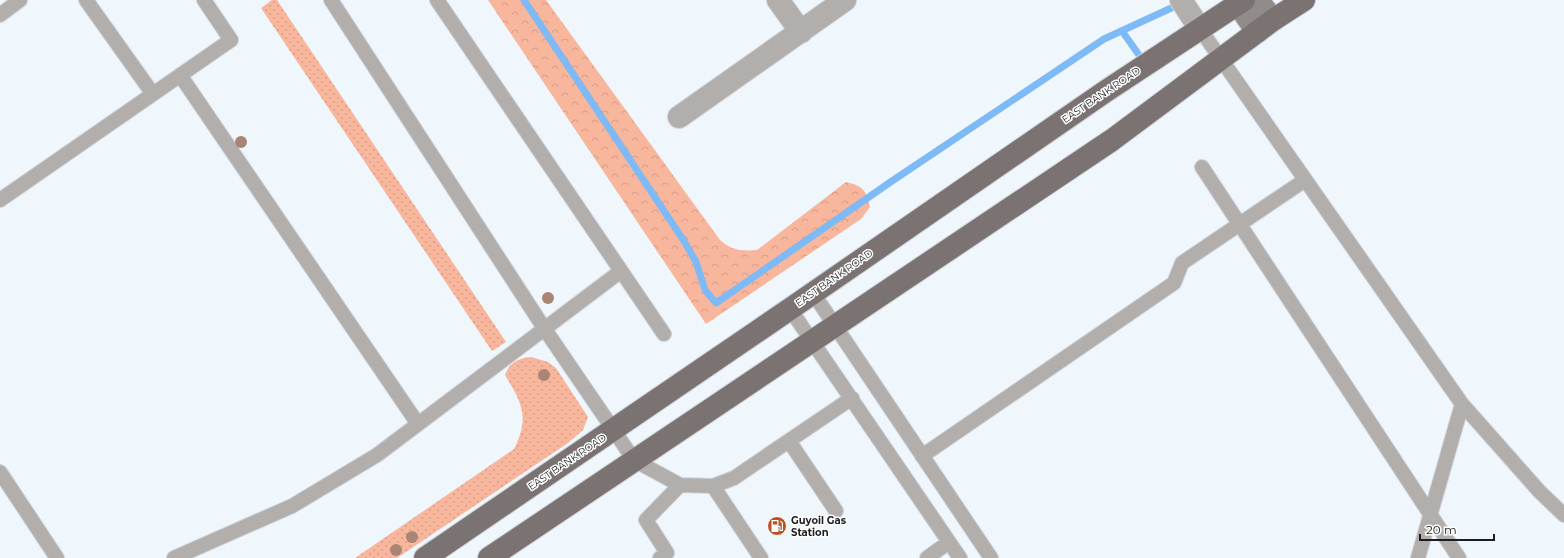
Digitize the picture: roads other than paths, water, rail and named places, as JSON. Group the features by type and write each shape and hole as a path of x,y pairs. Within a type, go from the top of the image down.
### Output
{"main road":[{"path":"489,558 1112,140 1265,26 1304,0"},
{"name":"EAST BANK ROAD","path":"425,558 613,431 1106,91 1190,14 1239,1"}],"street":[{"path":"778,0 801,32"},
{"path":"679,117 845,0"},
{"path":"1258,0 1265,26"},
{"path":"1239,1 1265,26"}],"lane":[{"path":"0,15 20,0"},
{"path":"86,0 153,94"},
{"path":"0,200 231,40 204,0"},
{"path":"331,0 544,328 634,460 680,485 713,486 734,478 852,398"},
{"path":"437,0 664,334"},
{"path":"1190,14 1462,404 1539,491 1564,515"},
{"path":"180,76 418,424"},
{"path":"1202,167 1460,558"},
{"path":"922,456 1174,283 1182,263 1305,180"},
{"path":"174,558 292,506 377,455 621,271"},
{"path":"812,293 992,558"},
{"path":"790,309 960,558"},
{"path":"1418,558 1462,404"},
{"path":"788,441 836,511"},
{"path":"0,472 57,558"},
{"path":"660,558 667,554 646,520 680,485"},
{"path":"713,486 761,558"},
{"path":"927,558 949,542"}],"waterway":[{"path":"524,0 684,241 696,262 705,290 716,303 892,181 1104,39 1180,4"},
{"path":"1122,31 1139,55"}],"place":[{"name":"Guyoil Gas Station","path":"777,526"}]}
